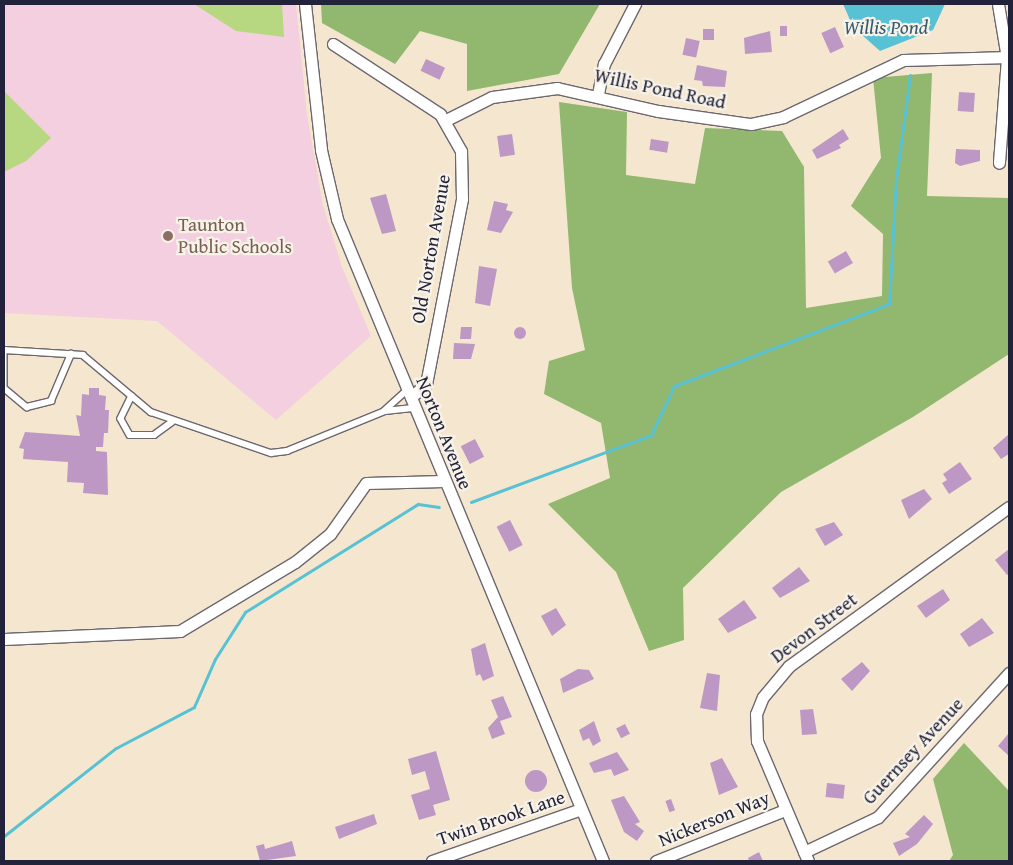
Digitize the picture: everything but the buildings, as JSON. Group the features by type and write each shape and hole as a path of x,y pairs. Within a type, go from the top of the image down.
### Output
{"street":[{"name":"Norton Avenue","path":"305,4 328,186 343,236 603,861"},
{"path":"598,94 604,64 635,4"},
{"path":"998,4 1008,57 999,163"},
{"path":"332,44 446,120"},
{"name":"Willis Pond Road","path":"446,120 492,97 518,92 564,88 598,94 658,111 751,124 783,117 903,60 974,55 1008,57"},
{"name":"Old Norton Avenue","path":"409,393 426,384 463,193 460,151 446,120"},
{"path":"4,639 180,630 295,562 330,534 366,482 444,481"},
{"name":"Devon Street","path":"806,857 784,810 756,732 756,714 768,688 788,666 1009,507"},
{"name":"Guernsey Avenue","path":"806,857 878,816 1009,672"},
{"name":"Twin Brook Lane","path":"432,861 581,809"},
{"name":"Nickerson Way","path":"656,861 784,810"}],"lane":[{"path":"70,354 51,401 27,407 4,388 4,350 70,354 83,355 132,396 172,422 222,434 271,453 287,451 385,411 409,393"},
{"path":"132,396 121,419 130,435 154,434 172,422"},
{"path":"385,411 415,408"}],"shaded area":[{"name":"Taunton Public Schools","path":"4,4 296,4 307,115 323,205 342,267 371,336 276,420 157,321 4,313"}],"green space":[{"path":"194,4 282,4 284,37 236,31"},
{"path":"321,4 600,4 559,74 467,91 467,44 420,31 395,64 322,23"},
{"path":"932,73 927,196 1009,198 1009,354 913,417 781,492 683,588 684,640 649,651 616,572 548,504 610,478 601,423 544,394 549,361 585,350 572,288 559,102 627,112 626,175 695,184 705,128 782,131 804,167 806,308 882,296 883,234 851,206 881,158 873,78"},
{"path":"4,91 51,138 26,161 4,172"},
{"path":"964,743 1009,791 1009,861 949,861 953,855 933,779"}],"water":[{"name":"Willis Pond","path":"843,4 945,4 933,30 880,51 853,27"}],"waterway":[{"path":"471,502 651,435 674,386 889,304 896,179 910,75"},
{"path":"4,836 116,748 194,707 215,659 245,612 418,504 439,507"}],"place":[{"name":"Taunton Public Schools","path":"168,236"}]}
